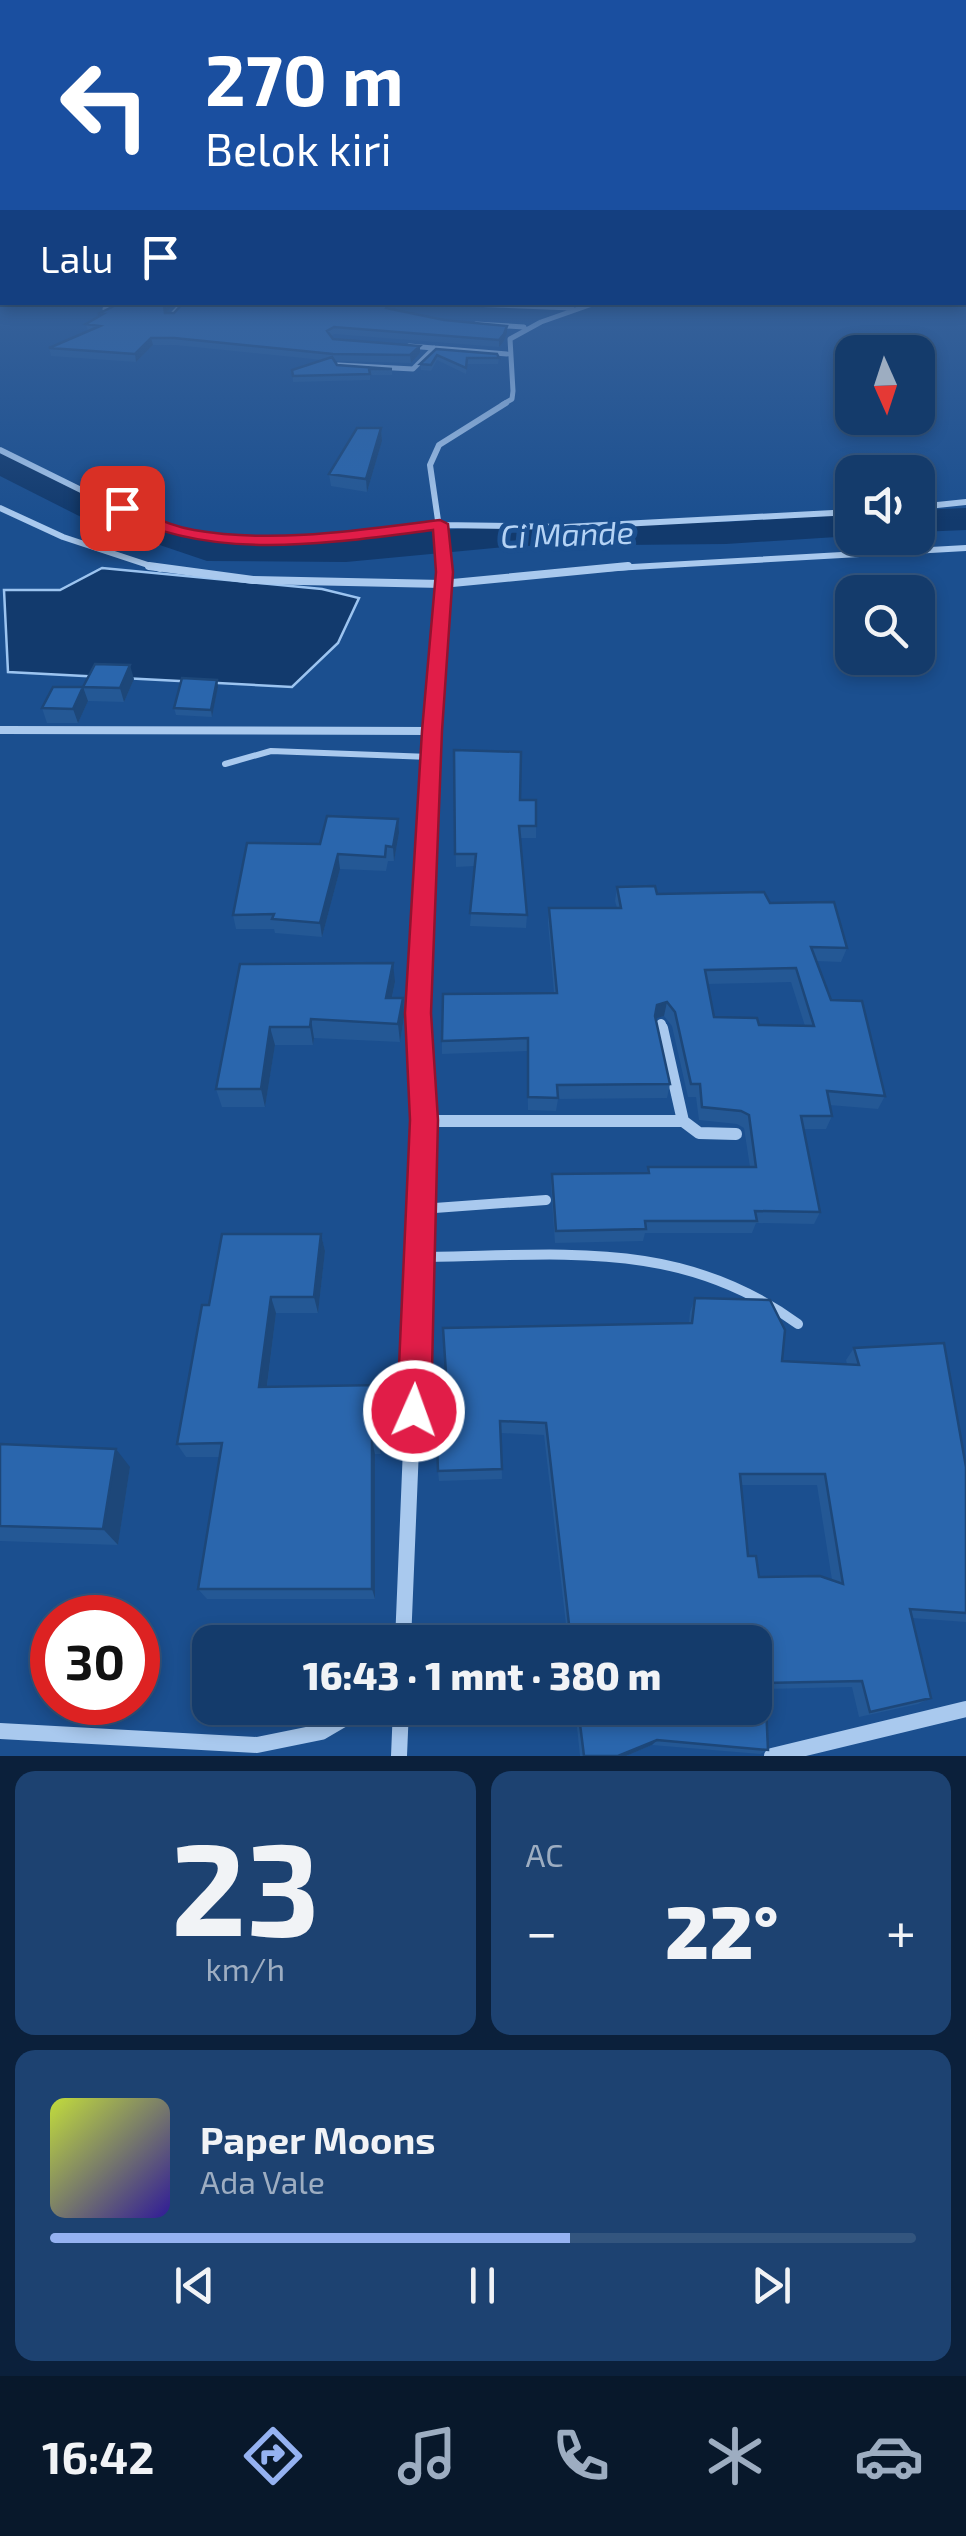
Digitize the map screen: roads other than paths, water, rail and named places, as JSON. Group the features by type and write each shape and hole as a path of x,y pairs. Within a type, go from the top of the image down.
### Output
{"street":[{"path":"338,365 412,369 426,356"},
{"path":"405,1625 424,1120 418,1013 430,757 444,578 430,471 439,445 512,398 514,372 508,356"},
{"path":"0,450 150,524 192,535 296,540 440,527 564,527 835,513"},
{"path":"935,505 966,502"},
{"path":"0,508 134,564 253,580 444,578 966,548"},
{"path":"0,730 164,731 266,726 432,731"},
{"path":"660,1024 689,1131 736,1134"},
{"path":"424,1120 683,1120"},
{"path":"772,1756 966,1709"},
{"path":"0,1731 257,1745 322,1732 334,1725"},
{"path":"399,1756 400,1725"}],"lane":[{"path":"225,764 271,751 430,757"},
{"path":"420,1210 546,1200"},
{"path":"420,1256 633,1258 693,1270 752,1290 771,1299 798,1324"}],"water":[{"path":"102,568 322,589 359,598 338,643 292,687 8,672 4,590 60,590"}],"waterway":[{"name":"Ci Mande","path":"0,462 102,513 207,549 346,550 515,535 726,533 835,526"},
{"name":"Ci Mande","path":"935,520 966,519"}]}
